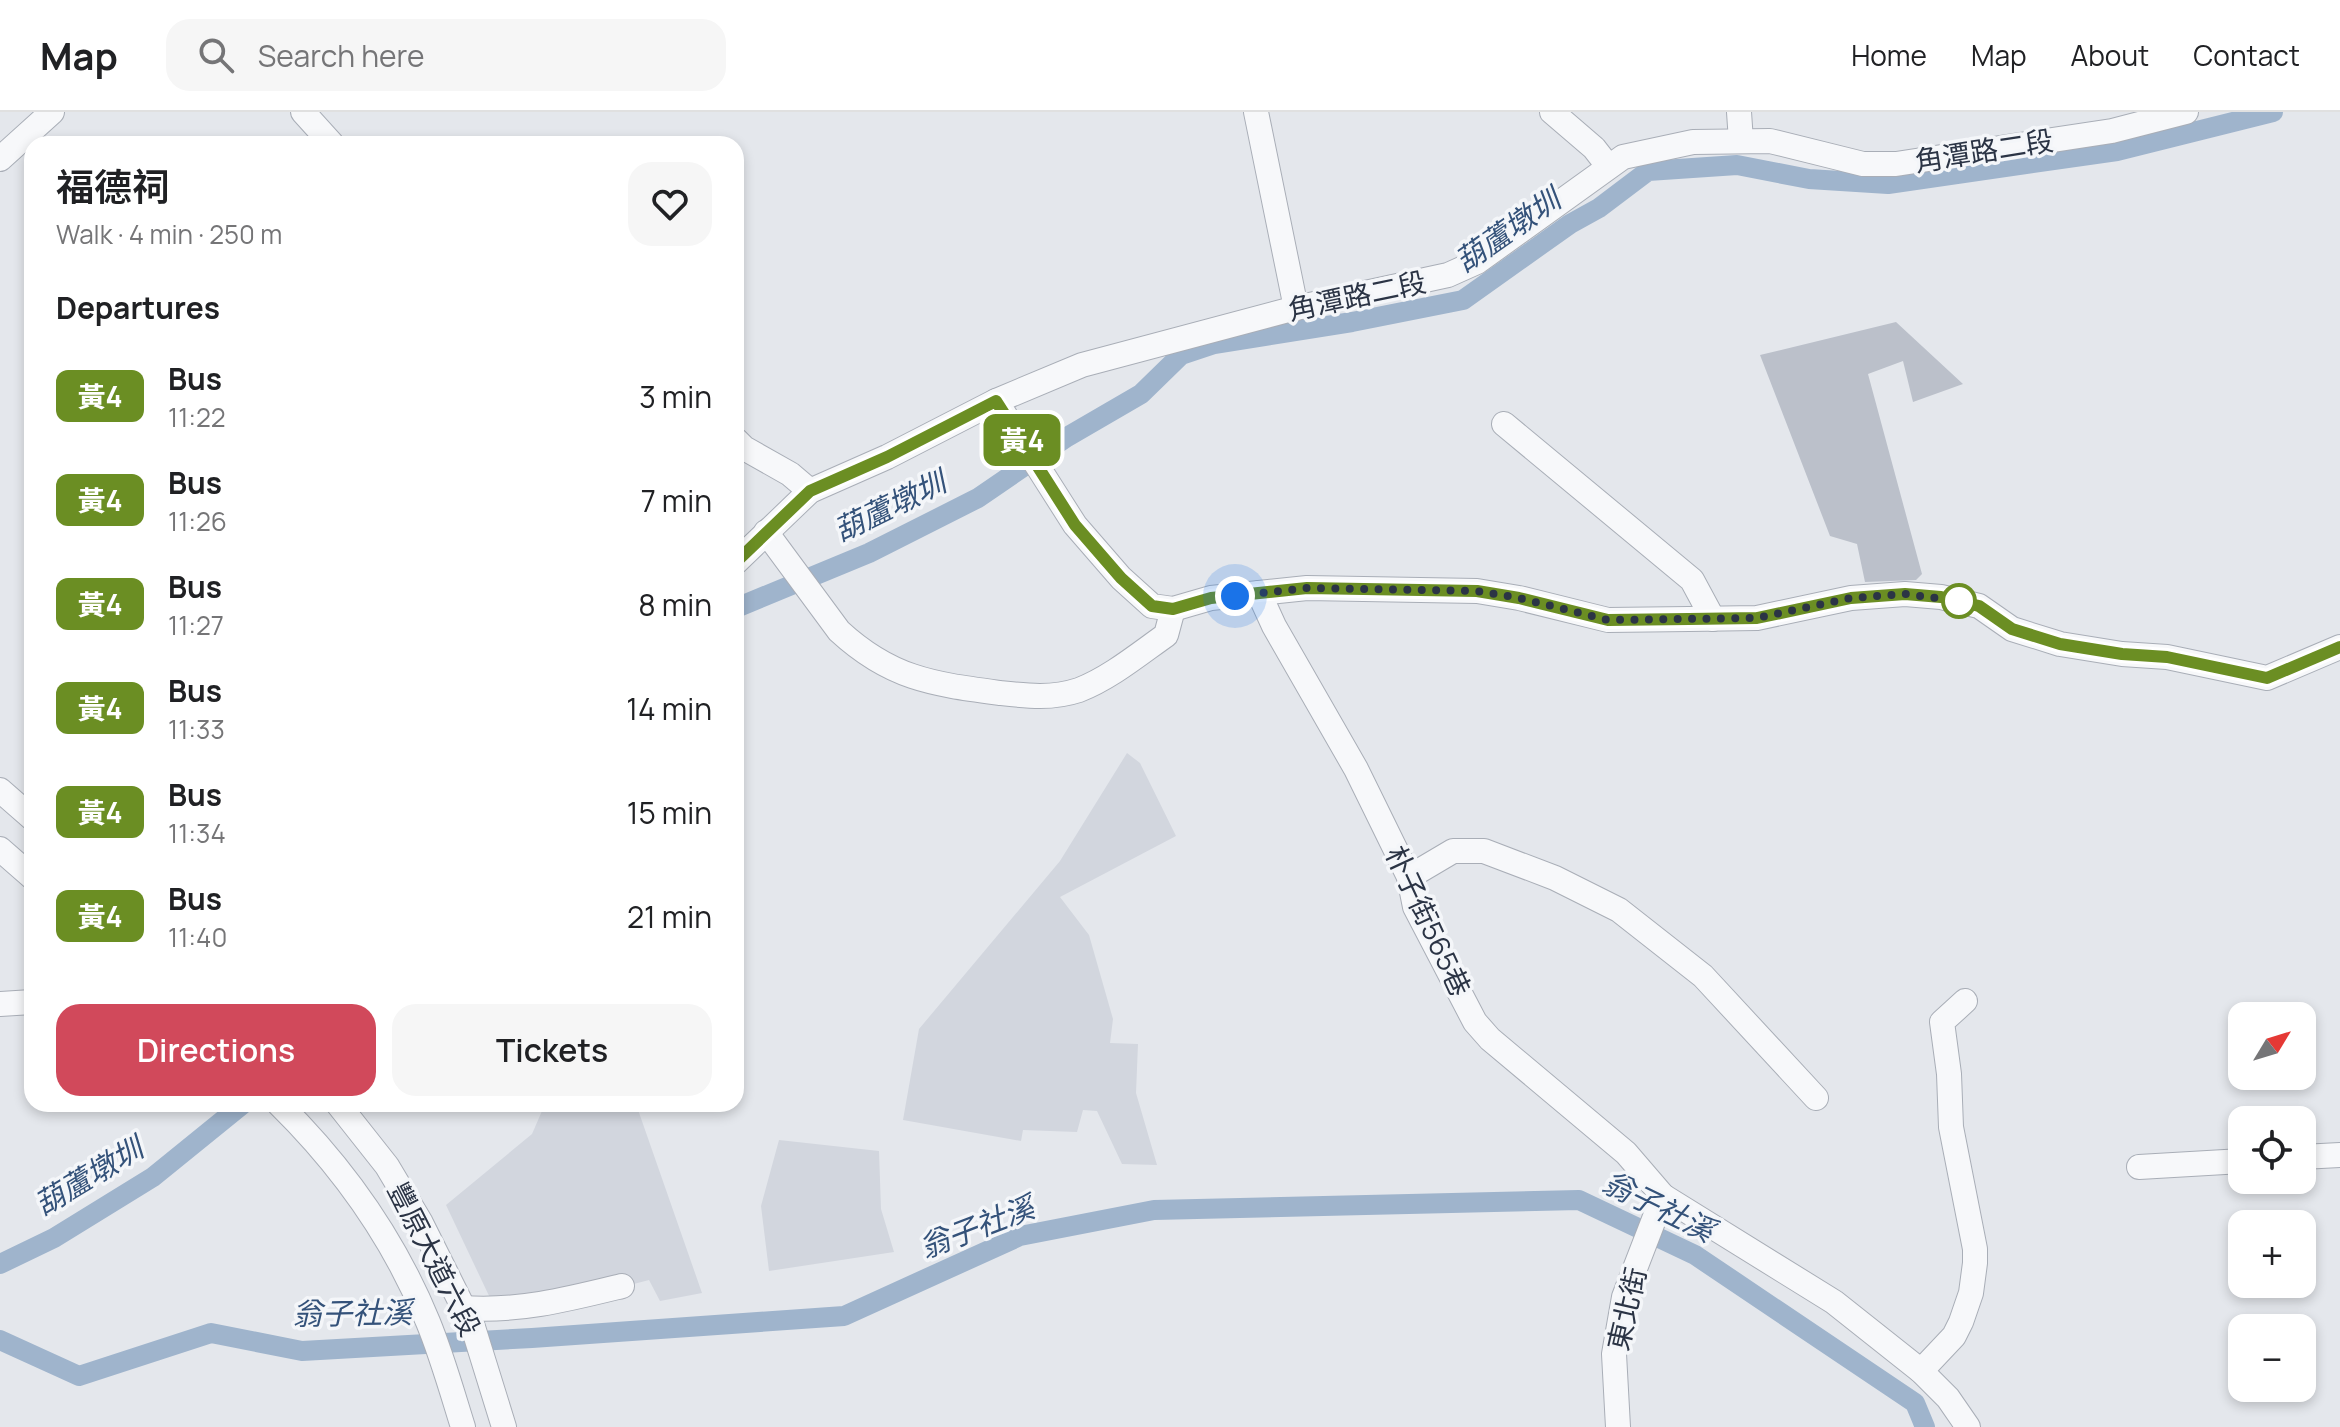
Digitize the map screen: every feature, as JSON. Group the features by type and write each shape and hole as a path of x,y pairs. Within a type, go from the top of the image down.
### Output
{"street":[{"path":"25,136 52,112"},
{"path":"303,112 325,136"},
{"path":"1256,112 1296,308"},
{"path":"1552,112 1594,148 1608,166"},
{"path":"1739,112 1741,141"},
{"name":"角潭路二段","path":"744,554 810,491 887,457 996,401 1082,365 1296,308 1431,280 1463,268 1477,262 1623,157 1666,145 1741,141 1790,144 1854,162 1896,164 2112,131 2186,112"},
{"path":"0,159 24,137"},
{"path":"996,401 1075,525 1121,578 1152,606 1173,609 1211,598 1307,588 1477,591 1608,620 1713,619 1757,618 1851,598 1905,594 1941,597 1979,606 2012,629 2060,644 2122,654 2167,657 2267,678 2340,647"},
{"path":"1504,424 1692,580 1713,619"},
{"path":"744,448 790,474 810,491"},
{"path":"766,532 839,631 852,643 901,673 940,685 1038,697 1078,690 1108,675 1166,635 1173,609"},
{"name":"朴子街565巷","path":"1259,593 1274,626 1356,769 1409,877 1415,907 1475,1022 1490,1039 1626,1153 1660,1200 1834,1302 1921,1371 1948,1398 1968,1427"},
{"path":"0,790 24,811"},
{"path":"0,849 24,870"},
{"path":"1409,877 1453,851 1484,851 1555,878 1619,910 1703,976 1816,1098"},
{"path":"1921,1371 1954,1336 1967,1308 1974,1278 1975,1249 1951,1127 1949,1074 1942,1022 1965,1001"},
{"path":"0,1004 24,1002"},
{"name":"豐原大道六段","path":"287,1112 334,1163 391,1245 428,1322 463,1427"},
{"name":"豐原大道六段","path":"344,1112 387,1166 421,1223 468,1317 504,1427"},
{"path":"2316,1156 2340,1155"},
{"path":"2139,1167 2228,1162"},
{"name":"東北街","path":"1618,1427 1614,1354 1624,1297 1660,1200"},
{"path":"468,1317 622,1286"}],"shaded area":[{"path":"1127,753 1140,763 1176,836 1060,897 1089,935 1113,1019 1110,1043 1138,1044 1136,1093 1157,1165 1122,1164 1097,1111 1083,1110 1077,1132 1023,1130 1021,1141 903,1120 919,1029 1060,861"},
{"path":"542,1112 639,1112 702,1293 660,1301 649,1280 500,1319 446,1205 532,1134"},
{"path":"779,1140 879,1151 881,1209 894,1252 769,1271 761,1206"}],"building":[{"path":"1896,322 1963,384 1913,402 1903,361 1868,374 1922,574 1916,580 1865,582 1857,544 1830,536 1760,355"}],"waterway":[{"name":"葫蘆墩圳","path":"744,605 869,553 978,498 1067,437 1141,394 1181,355 1214,344 1463,300 1648,171 1737,165 1809,179 1888,184 2117,151 2273,112"},
{"name":"葫蘆墩圳","path":"0,1264 54,1238 153,1177 233,1112"},
{"name":"翁子社溪","path":"0,1340 79,1376 211,1333 302,1351 844,1316 1020,1236 1154,1210 1579,1200 1695,1255 1915,1403 1925,1427"}],"bus line":[{"name":"黃4","path":"744,554 810,491 887,457 996,401 1075,525 1121,578 1152,606 1173,609 1211,598 1307,588 1477,591 1608,620 1757,618 1851,598 1905,594 1941,597 1979,606 2012,629 2060,644 2122,654 2167,657 2267,678 2340,647"}],"route":[{"path":"1235,596 1307,588 1477,591 1608,620 1757,618 1851,598 1905,594 1959,601"}]}
